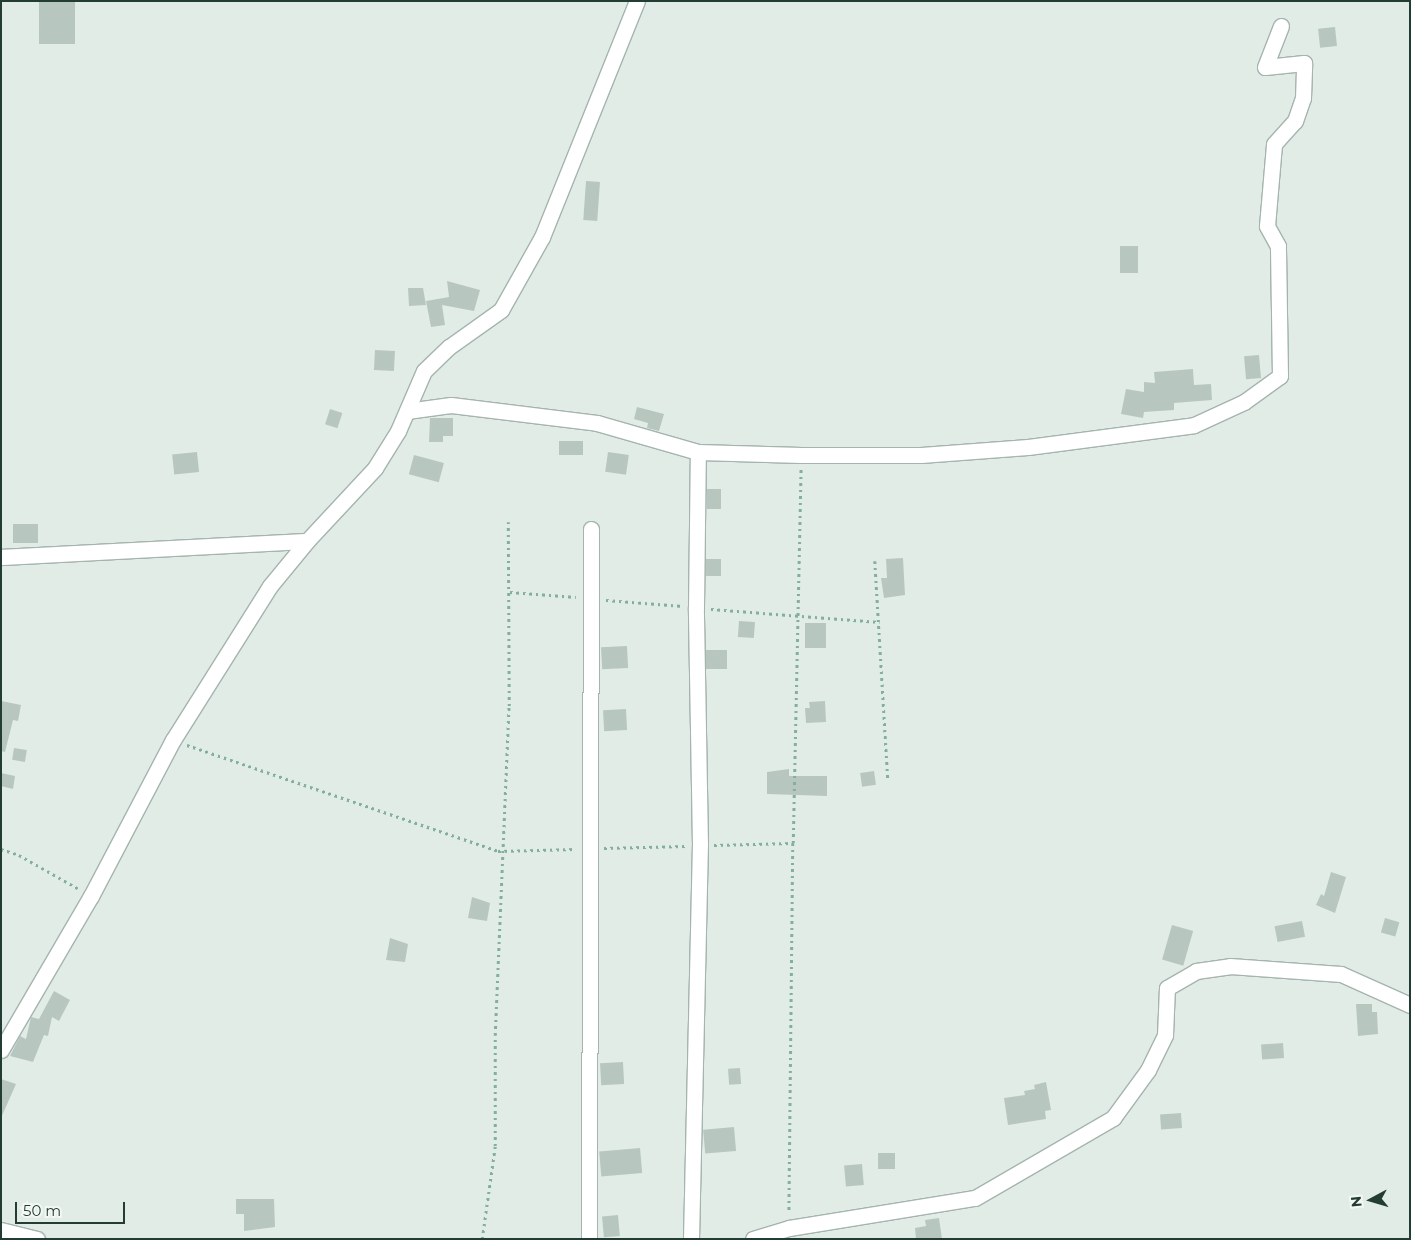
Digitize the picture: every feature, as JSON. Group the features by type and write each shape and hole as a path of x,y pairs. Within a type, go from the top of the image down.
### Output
{"street":[{"path":"1,1050 91,896 174,740 270,586 307,541 375,468 407,411 424,371 449,347 501,310 542,237 637,1"},
{"path":"407,411 451,405 597,424 698,452 801,455 921,455 1055,444 1194,425 1244,402 1280,376 1278,246 1267,226 1274,144 1295,121 1303,98 1304,63 1265,67 1281,26"},
{"path":"691,1239 700,845 696,608 698,452"},
{"path":"589,1239 591,529"},
{"path":"1,557 307,541"},
{"path":"752,1239 789,1228 976,1198 1113,1118 1148,1070 1165,1035 1167,988 1196,971 1230,966 1341,974 1410,1005"},
{"path":"3,1233 37,1239"}],"path":[{"path":"793,843 801,455"},
{"path":"482,1239 495,1146 494,1035 509,716 508,522"},
{"path":"875,561 888,779"},
{"path":"1,849 19,855 91,896"}],"building":[{"path":"39,1 75,1 75,44 39,44"},
{"path":"1335,27 1337,46 1320,48 1318,29"},
{"path":"586,181 600,182 597,221 583,220"},
{"path":"1120,246 1138,246 1138,273 1120,273"},
{"path":"447,281 480,290 474,311 442,305 445,325 431,327 426,301 449,297"},
{"path":"408,288 423,288 426,305 409,306"},
{"path":"375,350 395,351 394,371 374,370"},
{"path":"1259,355 1261,378 1246,379 1244,356"},
{"path":"1193,369 1194,385 1211,384 1212,400 1174,403 1174,410 1144,412 1143,418 1121,414 1126,389 1144,392 1144,382 1155,383 1154,372"},
{"path":"637,407 664,414 659,431 647,428 648,423 634,419"},
{"path":"330,409 342,413 337,428 325,424"},
{"path":"430,418 453,418 453,436 443,436 443,442 429,442"},
{"path":"559,441 583,441 583,455 559,455"},
{"path":"197,452 199,472 174,475 172,455"},
{"path":"608,452 629,455 626,475 605,472"},
{"path":"414,455 444,463 439,482 409,474"},
{"path":"707,489 721,489 721,509 707,509"},
{"path":"13,524 38,524 38,543 13,543"},
{"path":"903,558 905,595 884,598 881,578 887,578 886,559"},
{"path":"706,559 721,559 721,576 706,576"},
{"path":"739,621 755,622 754,638 738,637"},
{"path":"805,623 826,623 826,648 805,648"},
{"path":"627,646 628,668 602,669 601,647"},
{"path":"706,650 727,650 727,669 706,669"},
{"path":"1,701 21,705 18,721 13,720 5,752 1,751"},
{"path":"825,701 826,722 806,723 805,708 810,708 809,702"},
{"path":"626,709 627,730 604,731 603,710"},
{"path":"14,748 27,750 25,762 12,760"},
{"path":"789,769 789,776 827,776 827,796 767,794 767,772"},
{"path":"874,771 876,785 862,787 860,773"},
{"path":"1,773 15,776 13,789 1,786"},
{"path":"1331,872 1346,877 1335,913 1316,905 1321,894 1324,896"},
{"path":"472,897 490,903 487,921 468,918"},
{"path":"1385,918 1399,922 1395,937 1381,932"},
{"path":"1302,921 1305,937 1278,942 1275,926"},
{"path":"1172,925 1193,931 1183,966 1162,960"},
{"path":"390,938 408,944 405,962 386,960"},
{"path":"54,991 70,1000 59,1021 52,1017 48,1036 44,1035 33,1062 10,1056 20,1036 26,1039 31,1017 39,1019"},
{"path":"1356,1004 1372,1004 1372,1012 1377,1012 1378,1034 1358,1036"},
{"path":"1283,1043 1284,1058 1262,1059 1261,1045"},
{"path":"623,1062 624,1084 601,1085 600,1063"},
{"path":"740,1068 741,1084 729,1085 728,1069"},
{"path":"1,1079 16,1084 1,1118"},
{"path":"1046,1082 1051,1110 1045,1111 1046,1119 1008,1125 1004,1098 1025,1095 1024,1091 1035,1089 1034,1085"},
{"path":"1181,1113 1182,1128 1161,1129 1160,1114"},
{"path":"734,1127 736,1151 705,1154 703,1130"},
{"path":"640,1148 642,1173 601,1176 599,1152"},
{"path":"878,1153 895,1153 895,1169 878,1169"},
{"path":"862,1164 864,1185 846,1186 844,1166"},
{"path":"236,1199 274,1199 275,1227 244,1231 244,1214 236,1214"},
{"path":"618,1215 620,1236 604,1237 602,1216"},
{"path":"939,1218 942,1239 916,1239 915,1228 926,1226 925,1220"}]}
